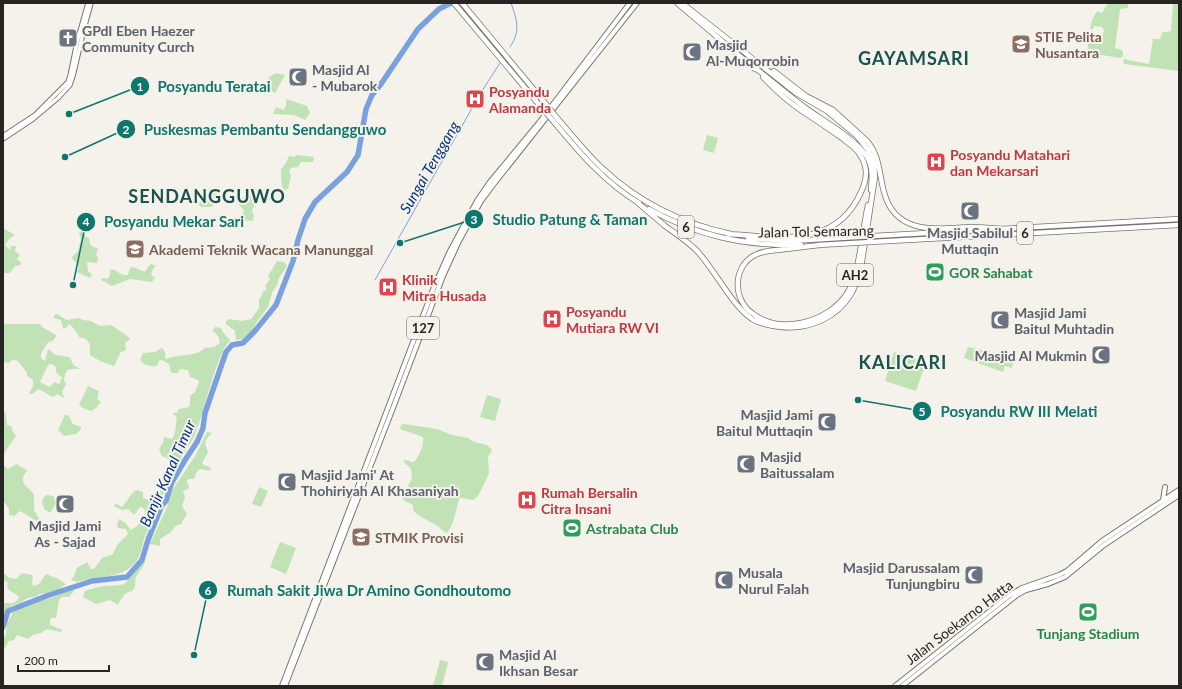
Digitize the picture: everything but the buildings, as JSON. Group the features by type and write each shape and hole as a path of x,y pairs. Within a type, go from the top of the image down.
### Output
{"highway":[{"name":"Jalan Tol Semarang","path":"454,3 538,99 603,168 628,189 665,212 687,222 728,234 775,241 791,241 1179,219"},
{"name":"Jalan Tol Semarang","path":"462,3 538,99 554,122 592,166 618,189 637,202 664,218 684,227 721,238 765,245 821,245 1179,225"},
{"name":"AH2","path":"677,3 754,68 805,108 858,146 867,157 872,173 870,196 856,270 851,285 841,302 824,316 811,321 796,324 772,322 757,317 749,311 739,294 737,283 742,266 750,258 757,254 770,251 821,245"},
{"name":"AH2","path":"637,202 698,252 742,310 756,321 771,326 783,328 805,326 819,322 834,313 852,293 861,268 874,185 875,169 868,150 857,136 827,112 796,93 759,62 682,3"},
{"path":"759,62 784,78 806,96 828,106 871,146 878,160 884,193 888,202 897,214 907,222 918,227 934,229 976,227 1003,229"},
{"name":"AH2","path":"728,234 787,236 821,232 842,220 851,211 866,178 866,166 857,150 786,100 754,68"}],"main road":[{"path":"3,136 35,115 68,82 77,42 90,3"},
{"path":"3,139 33,120 70,85 90,3"},
{"name":"127","path":"424,321 449,253 477,201 490,182 538,124 630,3"},
{"name":"127","path":"285,686 391,408 398,383 459,241 481,201 637,3"},
{"name":"127","path":"282,686 391,408"},
{"path":"1163,500 1165,486"},
{"name":"Jalan Soekarno Hatta","path":"895,686 934,657 1010,595 1022,588 1053,578 1063,573 1102,541 1179,490"},
{"path":"902,686 934,657 1017,595 1026,590 1048,584 1065,577 1104,545 1179,495"}],"green space":[{"path":"1108,3 1128,3 1128,8 1120,9 1115,48 1122,50 1123,56 1120,58 1102,55 1098,59 1087,56 1089,32 1093,31 1095,35 1100,36 1103,35 1104,30 1102,27 1094,26 1093,29 1090,29 1092,20 1097,11 1102,13"},
{"path":"1173,3 1179,3 1179,71 1124,64 1123,59 1149,64 1153,39 1160,39 1163,32 1171,31"},
{"path":"276,73 285,75 275,93 263,87 269,77"},
{"path":"286,99 307,106 310,113 305,120 294,115 273,114 276,107 284,110"},
{"path":"707,135 718,138 714,153 703,150"},
{"path":"297,155 314,157 313,162 301,162 298,167 291,168 289,171 291,176 288,189 284,190 281,169 289,156 294,157"},
{"path":"210,188 215,191 220,198 212,207 201,207 199,205 201,198"},
{"path":"256,190 260,190 264,193 262,198 255,202 252,211 254,215 253,221 241,220 244,210 239,205 237,200 240,197 246,198"},
{"path":"3,228 15,235 10,238 5,245 10,250 11,246 16,246 15,251 20,255 17,259 21,265 15,266 10,273 3,273"},
{"path":"84,230 85,236 89,238 90,245 98,249 96,255 98,257 97,263 87,262 88,272 92,274 90,278 77,272 79,266 71,258 78,251 81,239 79,233"},
{"path":"277,261 284,262 287,266 272,293 268,307 258,320 249,336 244,339 236,340 235,331 226,324 226,321 229,319 243,321 251,319 259,308 259,300 263,292 267,289 265,286 270,279 268,276"},
{"path":"151,264 156,266 151,275 155,278 152,282 130,279 112,286 101,280 102,278 107,279 110,276 110,270 115,270 122,274 128,275 130,268 133,267 145,272"},
{"path":"57,314 67,320 79,318 91,321 100,326 111,325 130,339 125,343 126,350 121,352 114,366 100,361 90,355 90,344 86,339 79,337 70,324 64,329 63,328 61,320 54,318 54,315"},
{"path":"3,324 40,324 42,327 56,335 53,341 48,342 41,353 41,358 44,361 45,360 48,349 56,355 69,357 74,365 79,369 70,369 67,371 64,380 66,384 62,392 63,398 58,394 53,397 39,389 32,394 29,394 33,386 33,380 27,376 27,373 18,361 12,360 9,363 3,362","holes":["51,364 56,367 56,372 62,378 59,384 54,382 49,387 40,382 48,365"]},
{"path":"215,327 221,328 230,341 225,347 216,369 195,435 181,457 178,467 166,480 166,475 171,460 162,456 159,449 163,443 164,437 172,439 175,434 177,418 173,413 177,413 179,409 189,407 190,396 195,392 199,382 198,380 190,377 188,370 180,369 178,373 171,373 169,364 162,360 159,361 157,366 150,366 141,362 140,360 143,353 155,352 161,348 165,353 165,358 167,359 197,353 205,348 214,347 219,344 218,336 212,331"},
{"path":"968,347 1014,357 1012,368 1005,366 1003,372 964,358"},
{"path":"894,352 926,362 916,391 885,381"},
{"path":"88,386 99,391 97,399 101,402 91,411 79,405"},
{"path":"487,395 501,399 495,421 480,417"},
{"path":"3,409 6,415 7,425 12,427 16,436 3,456"},
{"path":"65,415 68,415 73,424 81,427 76,434 64,436 58,430"},
{"path":"404,424 437,429 452,435 468,438 474,442 487,445 492,450 488,457 489,473 478,496 473,500 459,499 453,522 447,533 423,518 413,510 413,505 403,500 404,494 409,494 411,492 408,486 412,479 411,469 403,461 415,461 423,444 423,437 400,429 401,425"},
{"path":"207,432 212,433 207,438 206,446 208,452 202,463 210,467 211,471 200,469 196,473 194,479 188,479 187,482 189,487 183,491 185,497 182,506 187,514 181,524 175,526 171,532 160,539 160,546 150,544 167,507 173,489 195,456"},
{"path":"16,464 27,470 23,481 34,494 34,510 41,522 40,523 20,511 14,516 9,515 9,509 3,500 3,465 8,469"},
{"path":"162,485 164,485 164,491 160,505 145,536 136,562 123,572 76,582 71,580 77,568 87,562 91,569 94,569 102,558 113,554 117,545 128,534 126,529 118,528 117,525 119,519 126,523 131,530 139,524 144,516 145,510 143,508 140,507 134,515 128,509 122,510 114,505 117,504 122,507 136,490 143,492 143,498 151,501 161,490"},
{"path":"259,487 268,491 261,507 252,504"},
{"path":"47,495 53,496 56,503 50,513 44,509 42,501"},
{"path":"280,542 296,548 286,574 270,567"},
{"path":"145,559 144,565 135,580 134,589 125,594 118,605 110,600 96,604 83,597 85,591 101,586 125,583"},
{"path":"3,573 10,578 16,579 22,573 32,575 33,586 39,584 46,574 66,584 59,589 39,594 11,606 6,612 3,621 3,603 13,603 18,600 19,597 8,589 8,583 3,579"},
{"path":"72,589 74,591 69,597 62,597 59,600 56,618 51,618 50,620 50,625 61,629 62,631 60,632 47,629 41,633 33,635 28,639 17,635 14,640 9,641 3,651 3,638 6,635 7,623 13,611"},
{"path":"440,660 448,662 442,686 433,686"}],"waterway":[{"name":"Banjir Kanal Timur","path":"3,627 8,611 49,595 92,581 127,577 142,560 148,540 162,505 166,501 172,482 197,442 203,428 205,413 226,352 232,345 243,343 276,305 293,261 305,219 315,202 347,172 358,155 366,109 372,95 418,29 439,9 451,3"},
{"path":"510,47 517,31 515,15 511,3"},
{"name":"Sungai Tenggang","path":"375,280 480,94 500,63"}],"place":[{"name":"GPdI Eben Haezer Community Curch","path":"68,38"},
{"name":"STIE Pelita Nusantara","path":"1021,44"},
{"name":"Masjid Al-Muqorrobin","path":"692,52"},
{"name":"Masjid Al - Mubarok","path":"298,77"},
{"name":"Posyandu Alamanda","path":"475,99"},
{"name":"Posyandu Teratai","path":"69,114"},
{"name":"Puskesmas Pembantu Sendangguwo","path":"65,157"},
{"name":"Posyandu Matahari dan Mekarsari","path":"936,162"},
{"name":"Masjid Sabilul Muttaqin","path":"970,211"},
{"name":"Studio Patung & Taman","path":"400,243"},
{"name":"Akademi Teknik Wacana Manunggal","path":"135,249"},
{"name":"GOR Sahabat","path":"935,272"},
{"name":"Posyandu Mekar Sari","path":"73,285"},
{"name":"Klinik Mitra Husada","path":"388,287"},
{"name":"Posyandu Mutiara RW VI","path":"552,319"},
{"name":"Masjid Jami Baitul Muhtadin","path":"1000,320"},
{"name":"Masjid Al Mukmin","path":"1101,355"},
{"name":"Posyandu RW III Melati","path":"858,400"},
{"name":"Masjid Jami Baitul Muttaqin","path":"827,422"},
{"name":"Masjid Baitussalam","path":"746,464"},
{"name":"Masjid Jami' At Thohiriyah Al Khasaniyah","path":"287,482"},
{"name":"Rumah Bersalin Citra Insani","path":"527,500"},
{"name":"Masjid Jami As - Sajad","path":"65,504"},
{"name":"Astrabata Club","path":"572,528"},
{"name":"STMIK Provisi","path":"361,537"},
{"name":"Masjid Darussalam Tunjungbiru","path":"974,575"},
{"name":"Musala Nurul Falah","path":"724,580"},
{"name":"Tunjang Stadium","path":"1088,612"},
{"name":"Rumah Sakit Jiwa Dr Amino Gondhoutomo","path":"194,655"},
{"name":"Masjid Al Ikhsan Besar","path":"485,662"}],"district":[{"name":"GAYAMSARI","path":"914,58"},
{"name":"SENDANGGUWO","path":"207,196"},
{"name":"KALICARI","path":"903,362"}]}
